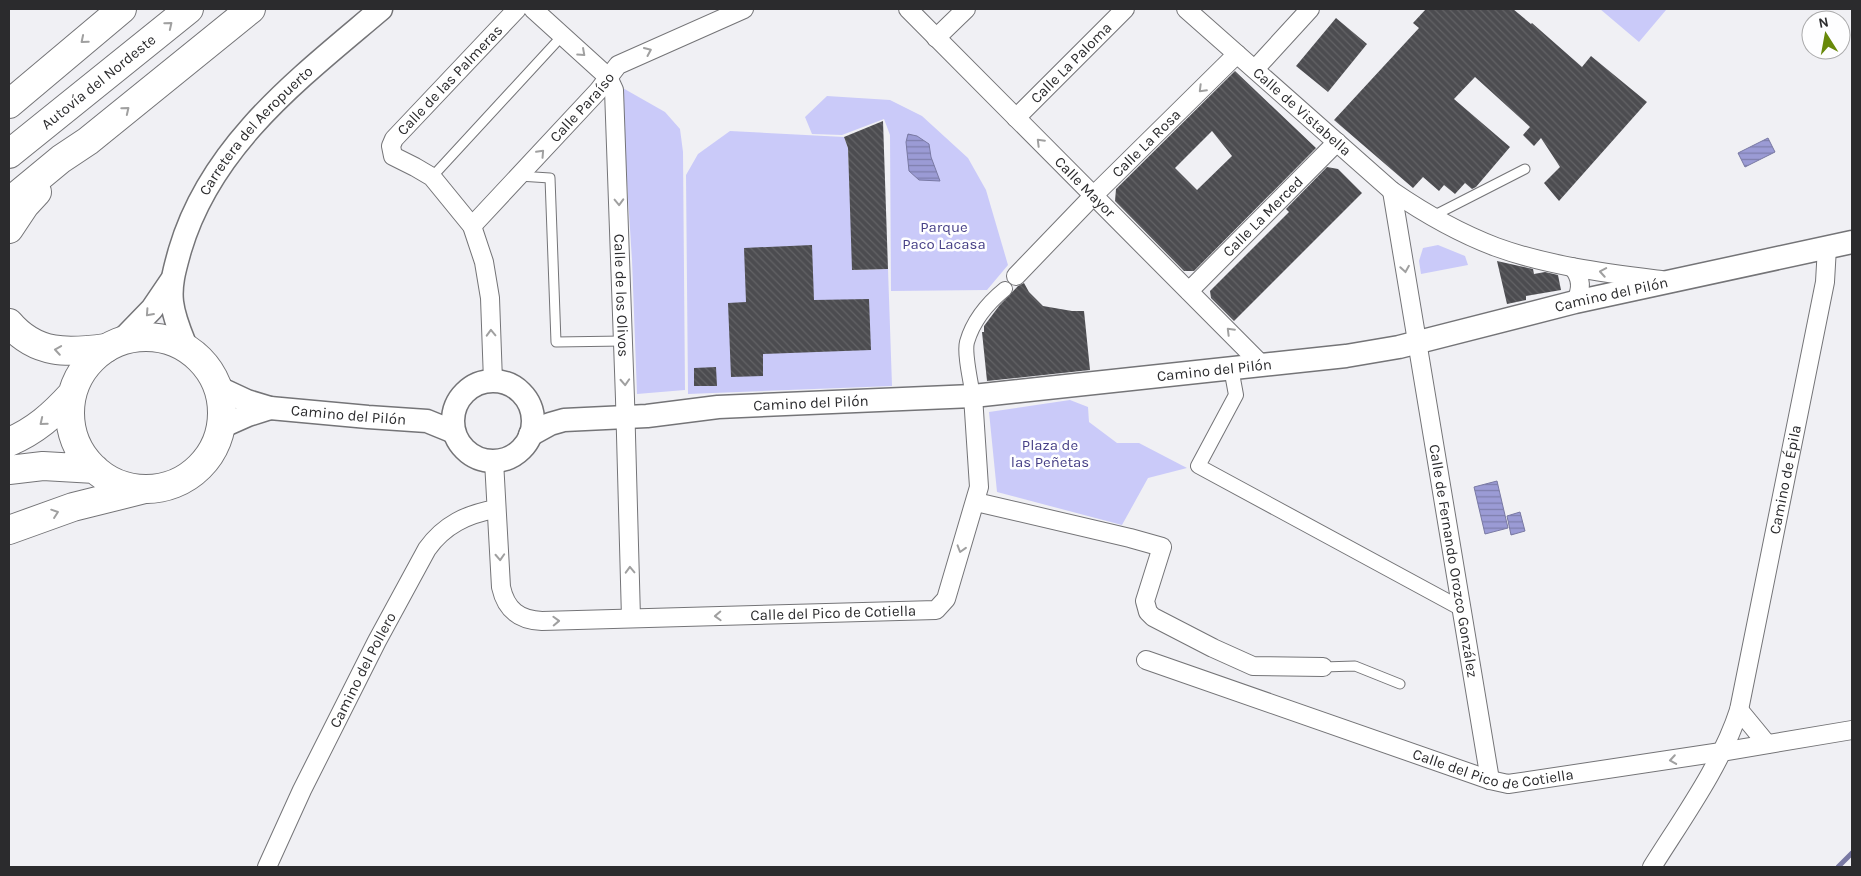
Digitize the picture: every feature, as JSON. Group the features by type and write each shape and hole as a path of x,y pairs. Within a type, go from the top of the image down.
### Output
{"highway":[{"path":"9,104 122,9"},
{"name":"Autovía del Nordeste","path":"9,154 189,9"},
{"path":"9,202 60,159 88,141 251,9"},
{"path":"9,229 34,195 88,141"},
{"path":"9,323 22,336 44,348 70,352 148,337 169,340 187,349 199,358 209,370 221,397 222,412 221,427 216,443 207,458 196,470 182,480 166,486 145,489 73,507 9,530"},
{"path":"114,345 94,357 77,381 72,394 70,418 73,435 80,451 95,469 118,483 145,489"},
{"path":"9,442 37,428 72,394"},
{"path":"9,470 43,466 95,469"}],"street":[{"name":"Carretera del Aeropuerto","path":"114,345 152,309 171,281 183,241 200,200 242,135 282,95 381,9"},
{"name":"Calle de las Palmeras","path":"432,177 393,156 391,146 394,140 517,9"},
{"path":"533,9 608,77"},
{"name":"Calle Paraíso","path":"472,226 598,90 616,67 744,9"},
{"name":"Calle Mayor","path":"908,9 1264,366"},
{"path":"936,38 966,9"},
{"name":"Calle La Paloma","path":"1016,118 1125,9"},
{"name":"Calle de Vistabella","path":"1186,9 1392,191 1427,213 1468,235 1497,247 1530,257 1572,267 1669,281"},
{"path":"1255,69 1310,9"},
{"name":"Calle La Rosa","path":"972,396 967,343 981,313 1093,196 1236,54"},
{"name":"Calle de los Olivos","path":"608,77 613,86 615,98 631,618"},
{"name":"Calle La Merced","path":"1190,291 1337,142"},
{"path":"432,177 472,226 484,262 490,298 493,381"},
{"name":"Calle de Fernando Orozco González","path":"1392,191 1490,780"},
{"path":"1398,220 1409,213 1427,213"},
{"name":"Camino del Pilón","path":"530,435 550,424 564,420 625,417 718,407 972,396 1346,356 1418,342 1574,302 1852,242"},
{"name":"Camino de Épila","path":"1652,867 1684,817 1721,752 1739,710 1825,282 1826,247"},
{"path":"1572,267 1579,276 1580,285 1580,292 1574,302"},
{"name":"Carretera del Aeropuerto","path":"171,281 173,311 187,349"},
{"path":"1231,368 1236,395 1198,466 1462,609"},
{"path":"493,381 511,386 519,391 530,406 533,426 520,451 503,460 494,461 478,458 465,450 454,421 462,396 476,385 493,381"},
{"name":"Camino del Pilón","path":"217,387 247,401 270,408 368,417 454,421"},
{"name":"Calle del Pico de Cotiella","path":"496,508 501,586 506,602 511,610 533,621 936,610 946,599 979,487 972,396"},
{"name":"Camino del Pilón","path":"530,406 550,416 564,420"},
{"name":"Camino del Pilón","path":"221,427 270,408"},
{"path":"494,461 496,508"},
{"path":"976,502 1162,547 1145,601 1145,606 1153,617 1253,666 1324,667"},
{"name":"Camino del Pollero","path":"267,867 302,790 376,641 426,549 435,538 453,523 480,511 496,508"},
{"name":"Calle del Pico de Cotiella","path":"1146,660 1490,780 1508,784 1852,730"},
{"path":"1739,710 1767,744"}],"lane":[{"path":"432,177 562,36"},
{"path":"1427,213 1524,169"},
{"path":"519,176 550,178 556,342 622,341"},
{"path":"1324,667 1355,666 1400,684"}],"green space":[{"path":"1600,9 1665,9 1666,10 1639,42"},
{"path":"621,87 665,112 680,129 683,152 685,390 637,394 632,260"},
{"name":"Parque Paco Lacasa","path":"827,96 890,100 922,116 968,158 986,190 1008,265 987,290 891,291 890,135 884,119 842,135 812,134 805,117"},
{"path":"730,131 844,137 848,148 853,270 888,269 892,386 688,394 686,175 698,154"},
{"path":"1438,245 1465,256 1468,265 1421,274 1419,261 1423,248"},
{"name":"Plaza de las Peñetas","path":"1070,400 1088,407 1089,422 1117,443 1139,443 1187,468 1148,478 1122,525 997,492 989,412"}],"shaded area":[{"path":"908,134 917,136 929,144 931,157 940,181 919,180 909,171 906,142"},
{"path":"1768,138 1775,152 1745,167 1738,153"},
{"path":"1497,481 1508,528 1485,534 1474,487"},
{"path":"1520,512 1525,531 1511,535 1507,516"}],"building":[{"path":"1426,9 1513,9 1532,23 1582,67 1591,56 1647,102 1559,201 1544,183 1560,167 1541,138 1534,146 1523,135 1530,127 1475,77 1454,99 1510,147 1476,187 1472,189 1465,183 1455,194 1444,185 1439,191 1423,177 1413,188 1334,120 1419,28 1413,23"},
{"path":"1336,18 1367,44 1328,92 1296,66"},
{"path":"1235,71 1316,148 1194,271 1184,271 1115,201 1116,189","holes":["1212,131 1232,156 1197,190 1175,168"]},
{"path":"883,121 888,269 852,270 848,148 844,137"},
{"path":"1327,167 1338,169 1362,193 1234,321 1211,298 1210,291 1289,212 1286,209"},
{"path":"812,245 814,300 869,299 871,350 763,354 763,376 731,377 728,303 746,302 744,248"},
{"path":"1497,261 1533,269 1534,274 1545,272 1558,275 1561,290 1526,296 1526,300 1507,304"},
{"path":"1024,283 1029,292 1043,306 1084,311 1090,370 987,381 982,332 984,332 984,326 999,306 1018,286"},
{"path":"716,367 717,386 694,386 694,368"}],"waterway":[{"path":"1838,867 1852,853"}]}
